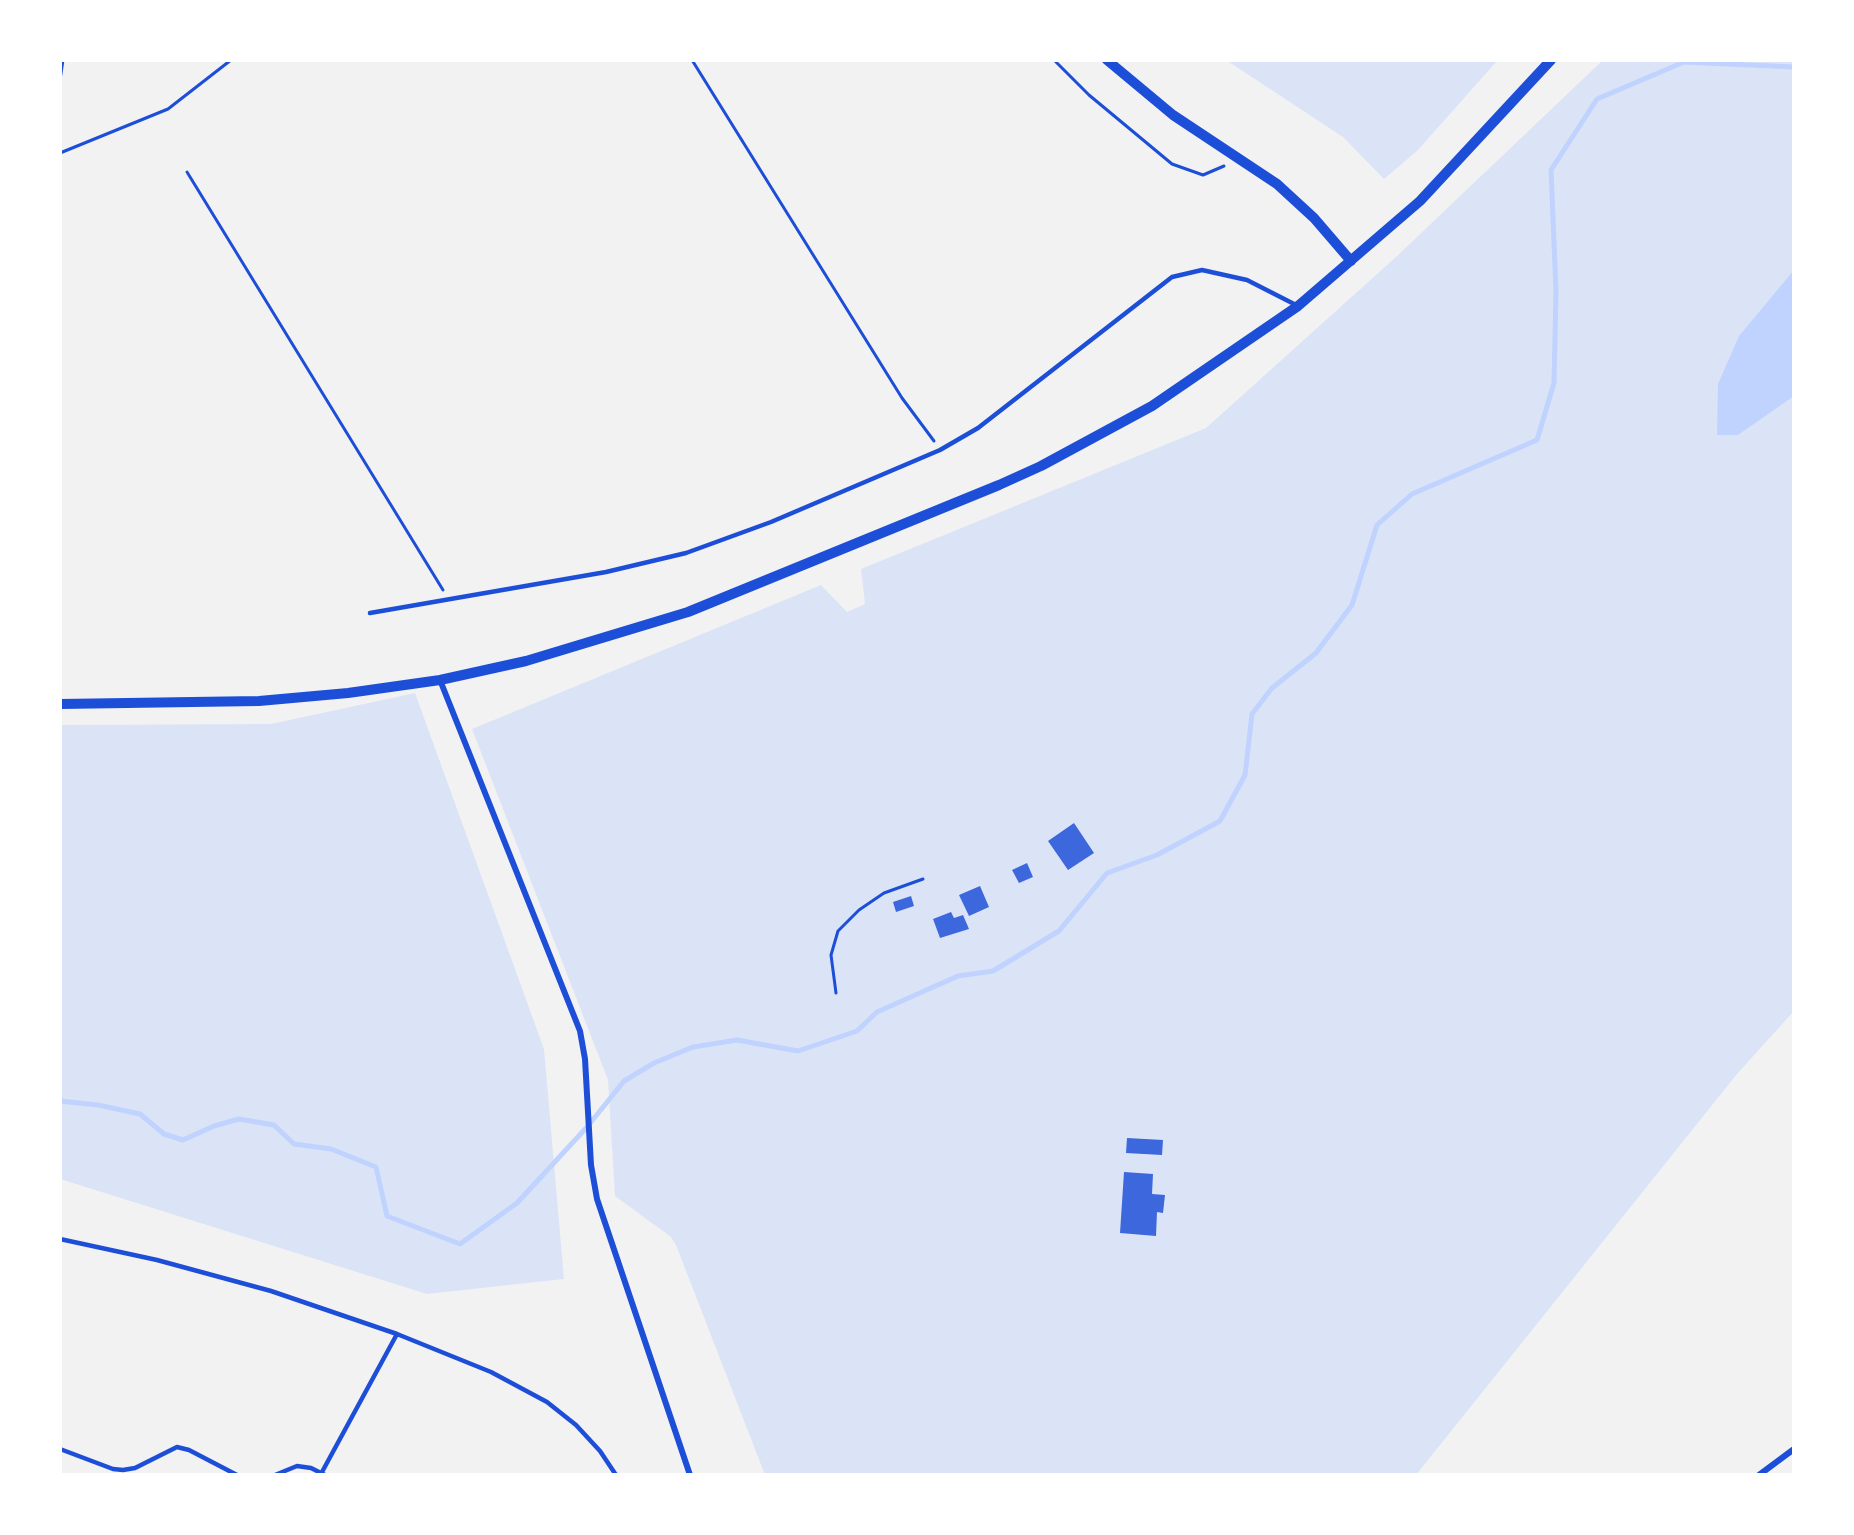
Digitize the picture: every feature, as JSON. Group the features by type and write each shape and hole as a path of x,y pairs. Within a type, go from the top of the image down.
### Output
{"street":[{"path":"1107,60 1173,115 1277,184 1296,200 1351,261"},
{"path":"60,704 259,701 348,693 440,680 526,661 677,616 999,485 1041,466 1152,406 1298,306 1420,201 1551,60"},
{"path":"440,680 580,1031 585,1059 591,1165 601,1213 690,1475"},
{"path":"1759,1475 1794,1449"}],"lane":[{"path":"370,613 606,572 686,553 771,522 940,450 978,428 1172,277 1202,270 1247,280 1298,306"},
{"path":"60,1239 157,1260 271,1291 397,1334 491,1372 547,1402 600,1450 616,1475"},
{"path":"275,1475 297,1466 323,1474 397,1334"},
{"path":"60,1449 113,1469 123,1470 135,1468 177,1447 189,1450 237,1475"}],"path":[{"path":"60,81 63,60"},
{"path":"60,153 168,109 231,60"},
{"path":"692,60 902,398 940,450"},
{"path":"1054,60 1089,95 1172,164 1190,173 1203,175 1225,165 1231,154"},
{"path":"188,172 449,599"},
{"path":"836,993 831,955 838,931 859,910 884,893 923,879"}],"shaded area":[{"path":"1226,60 1498,60 1417,151 1384,179 1343,137"},
{"path":"1603,60 1794,60 1794,1011 1737,1074 1416,1475 765,1475 676,1245 671,1237 615,1196 608,1080 472,729 821,585 847,612 865,604 861,569 1206,428 1397,256"},
{"path":"415,693 544,1049 564,1279 427,1294 60,1179 60,725 271,724"}],"water":[{"path":"1794,270 1794,396 1738,435 1717,435 1718,384 1739,336"}],"building":[{"path":"1074,823 1094,853 1068,870 1048,841"},
{"path":"1027,863 1033,877 1019,883 1012,870"},
{"path":"980,886 989,907 969,916 959,895"},
{"path":"911,896 914,906 896,912 893,902"},
{"path":"951,912 954,918 963,915 969,929 940,938 933,919"},
{"path":"1127,1138 1163,1140 1162,1155 1126,1153"},
{"path":"1124,1172 1153,1174 1152,1194 1165,1195 1163,1213 1157,1212 1156,1236 1120,1233"}],"waterway":[{"path":"60,1101 98,1105 140,1114 164,1134 183,1140 214,1126 239,1119 274,1125 294,1144 331,1149 376,1167 387,1216 460,1244 517,1203 587,1127 624,1081 654,1063 693,1047 737,1040 798,1051 857,1031 877,1012 958,976 993,971 1059,931 1107,873 1157,855 1220,821 1245,775 1252,714 1272,688 1316,653 1352,605 1377,525 1412,494 1537,440 1554,383 1556,292 1551,170 1597,99 1684,62 1794,67"}]}
